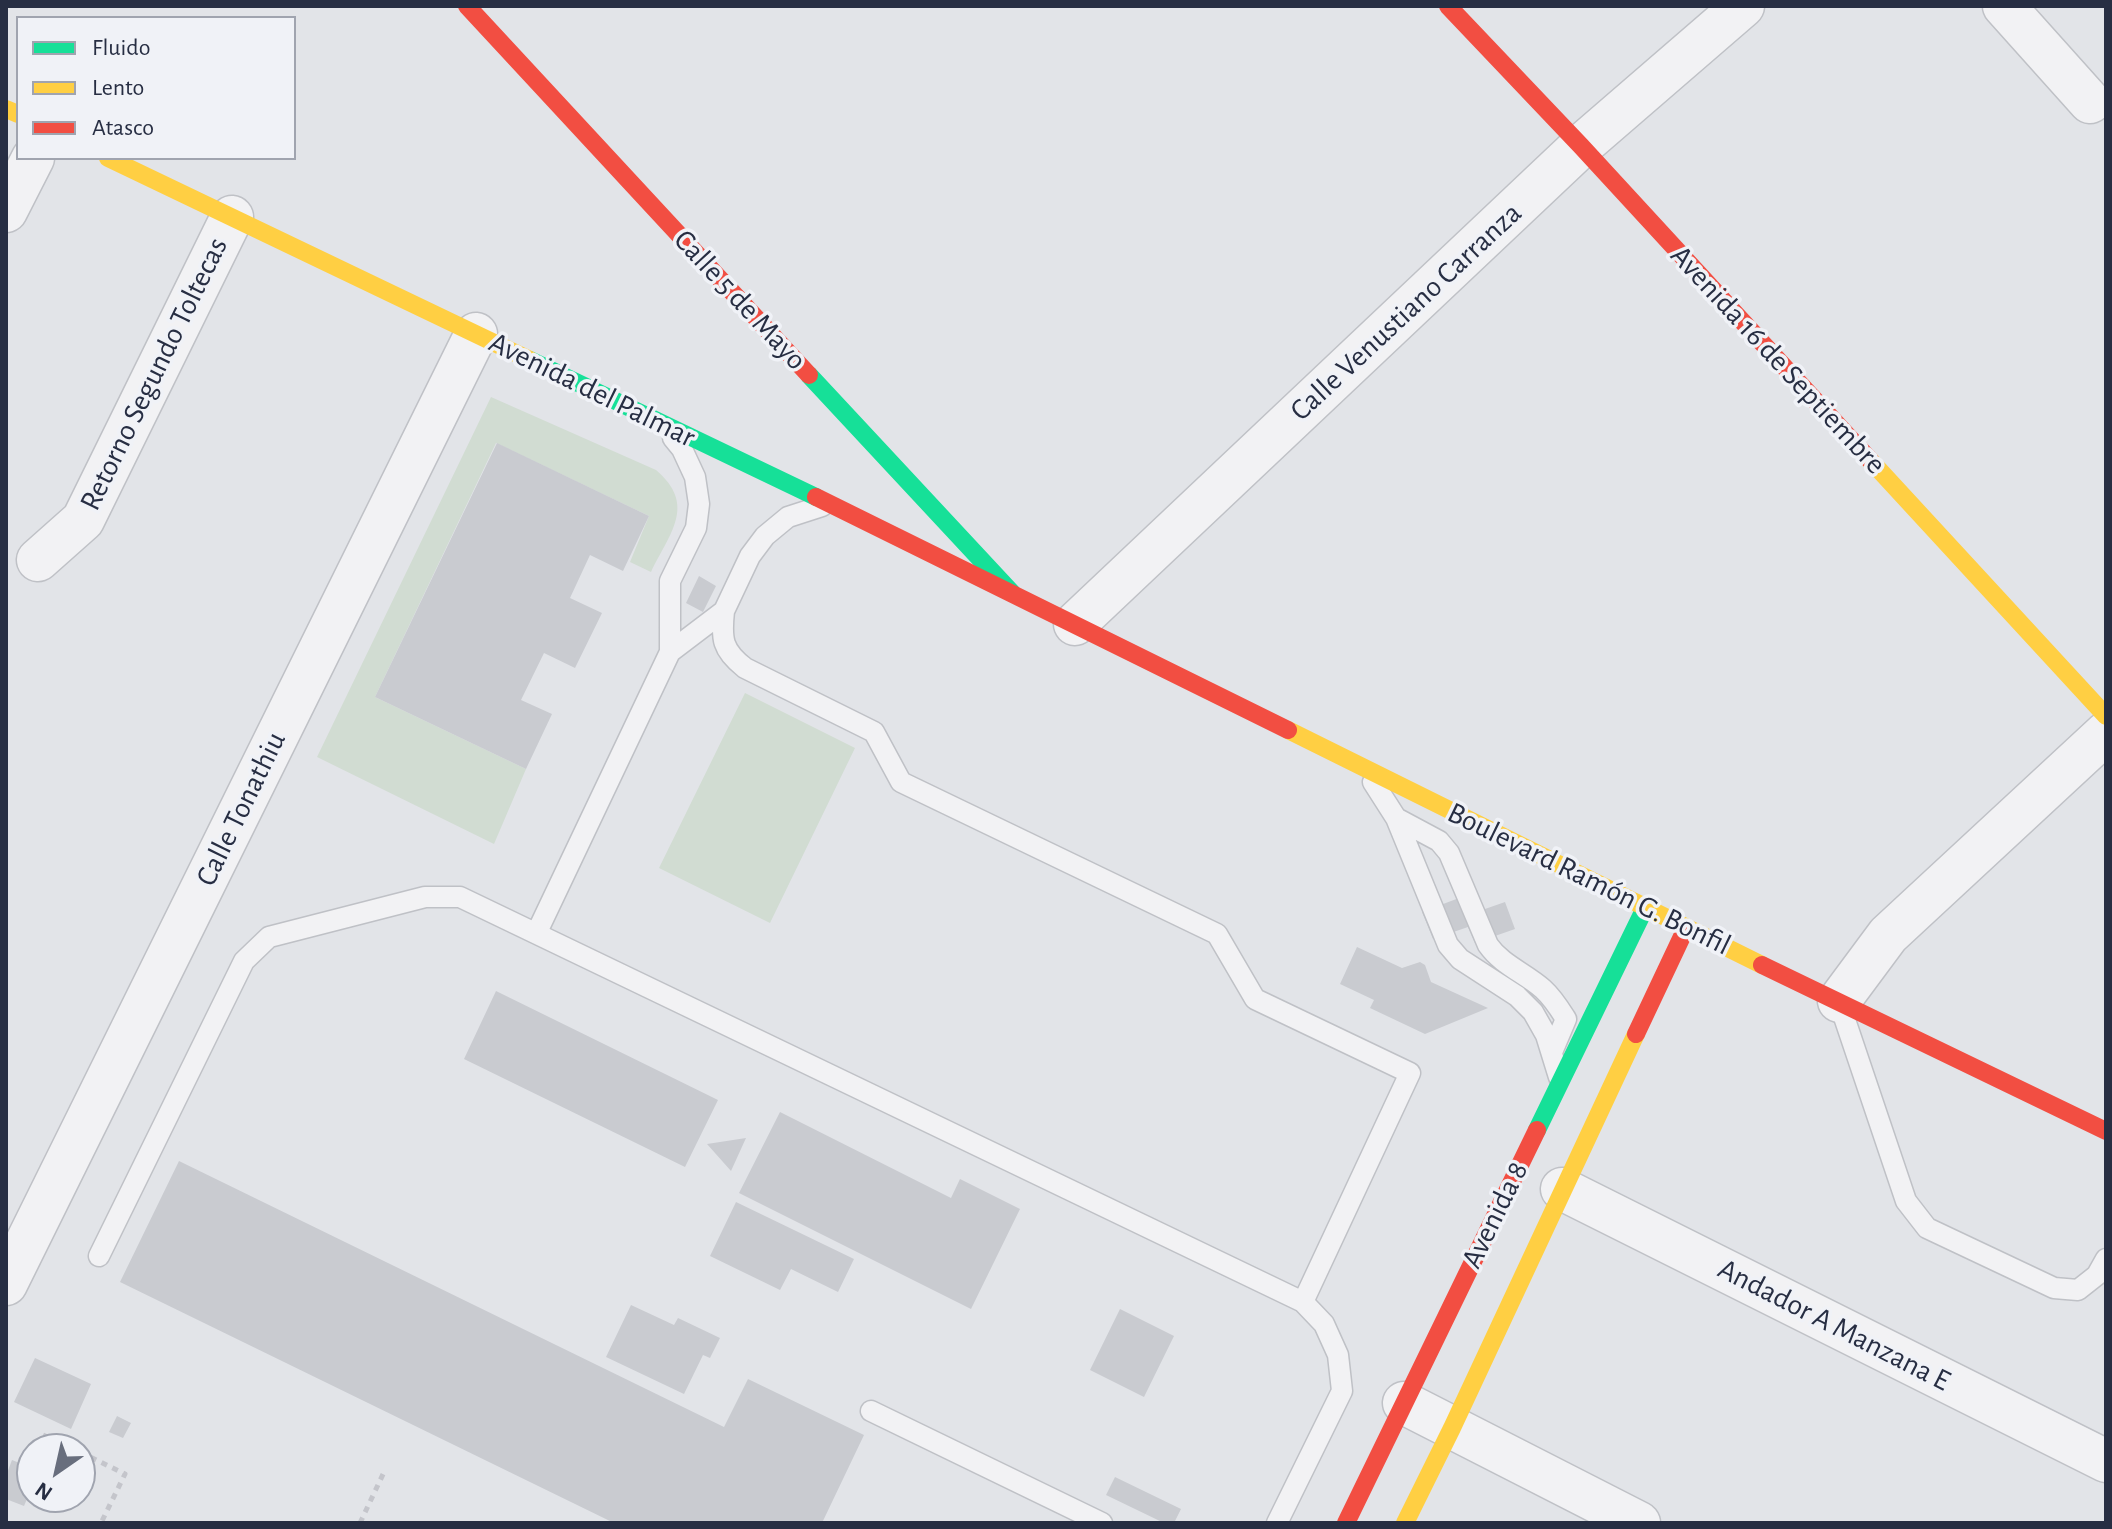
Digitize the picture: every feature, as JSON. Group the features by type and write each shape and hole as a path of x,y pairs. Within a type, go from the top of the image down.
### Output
{"main road":[{"name":"Calle 5 de Mayo","path":"467,6 1014,595"},
{"name":"Avenida 16 de Septiembre","path":"1448,6 2106,716"},
{"name":"Avenida del Palmar","path":"112,160 1075,624"},
{"name":"Boulevard Ramón G. Bonfil","path":"1075,624 1645,908 2106,1131"},
{"name":"Avenida 8","path":"1346,1523 1645,908"},
{"name":"Avenida 8","path":"1405,1523 1686,928"}],"street":[{"name":"Calle Venustiano Carranza","path":"1075,624 1581,146 1743,6"},
{"path":"2004,6 2090,102"},
{"path":"6,211 32,160"},
{"name":"Retorno Segundo Toltecas","path":"38,560 83,520 232,217"},
{"name":"Calle Tonathiu","path":"6,1284 476,334"},
{"path":"1839,1001 1888,935 2106,733"},
{"name":"Andador A Manzana E","path":"1562,1189 2106,1461"},
{"path":"1404,1403 1639,1523"}],"lane":[{"path":"537,932 670,652 670,581 696,528 699,504 695,477 682,449 661,424"},
{"path":"830,504 788,517 765,536 750,556 724,611 723,641 731,657 745,668 874,732 901,782 1217,934 1255,999 1410,1073 1303,1302"},
{"path":"670,652 724,611"},
{"path":"1360,766 1381,791 1396,818 1448,945 1460,959 1517,996 1533,1012 1546,1035 1560,1081"},
{"path":"1396,818 1439,841 1449,853 1488,945 1497,957 1542,988 1557,1003 1566,1019 1552,1053"},
{"path":"99,1256 244,961 269,937 425,897 460,897 1303,1302 1324,1324 1329,1334 1338,1355 1342,1391 1277,1523"},
{"path":"1839,1001 1906,1201 1927,1228 2054,1288 2078,1290 2097,1275 2106,1259"},
{"path":"871,1411 1102,1523"}],"path":[{"path":"96,1460 125,1474 101,1523"},
{"path":"360,1523 385,1470"}],"shaded area":[{"path":"491,397 656,470 675,495 677,507 672,532 651,572 630,562 649,516 496,443 375,697 526,769 494,844 317,757"},
{"path":"745,693 855,748 770,923 659,868"}],"building":[{"path":"497,443 649,516 623,571 590,555 570,598 602,613 575,668 544,653 521,700 552,714 526,769 375,697"},
{"path":"699,576 716,586 703,612 686,603"},
{"path":"1459,898 1465,916 1505,902 1515,929 1475,943 1468,927 1433,939 1422,912"},
{"path":"1357,947 1402,968 1420,962 1425,965 1431,982 1488,1008 1425,1034 1370,1008 1374,1000 1340,984"},
{"path":"496,991 718,1100 685,1167 464,1059"},
{"path":"780,1112 951,1198 960,1179 1020,1209 971,1309 739,1193"},
{"path":"746,1138 731,1171 707,1144"},
{"path":"179,1161 724,1427 748,1379 864,1435 822,1523 614,1523 120,1282"},
{"path":"736,1202 854,1259 838,1292 791,1269 780,1290 710,1256"},
{"path":"631,1305 674,1325 678,1318 720,1338 710,1358 703,1355 684,1394 606,1357"},
{"path":"1120,1309 1174,1336 1144,1397 1090,1370"},
{"path":"35,1358 91,1384 71,1429 14,1402"},
{"path":"117,1416 131,1423 123,1438 109,1432"},
{"path":"12,1460 16,1462 16,1503 6,1499 6,1476"},
{"path":"1115,1477 1181,1509 1174,1523 1164,1523 1106,1495"}],"traffic: fast":[{"path":"530,360 816,497"},
{"path":"809,375 1012,593"},
{"path":"1537,1130 1645,908"}],"traffic: slow":[{"path":"6,109 16,113"},
{"path":"112,160 530,360"},
{"path":"1870,460 2106,716"},
{"path":"1288,730 1762,965"},
{"path":"1405,1523 1636,1034"}],"traffic: jam":[{"path":"467,6 809,375"},
{"path":"1448,6 1870,460"},
{"path":"816,497 1288,730"},
{"path":"1636,1034 1686,928"},
{"path":"1762,965 2106,1131"},
{"path":"1346,1523 1537,1130"}]}
